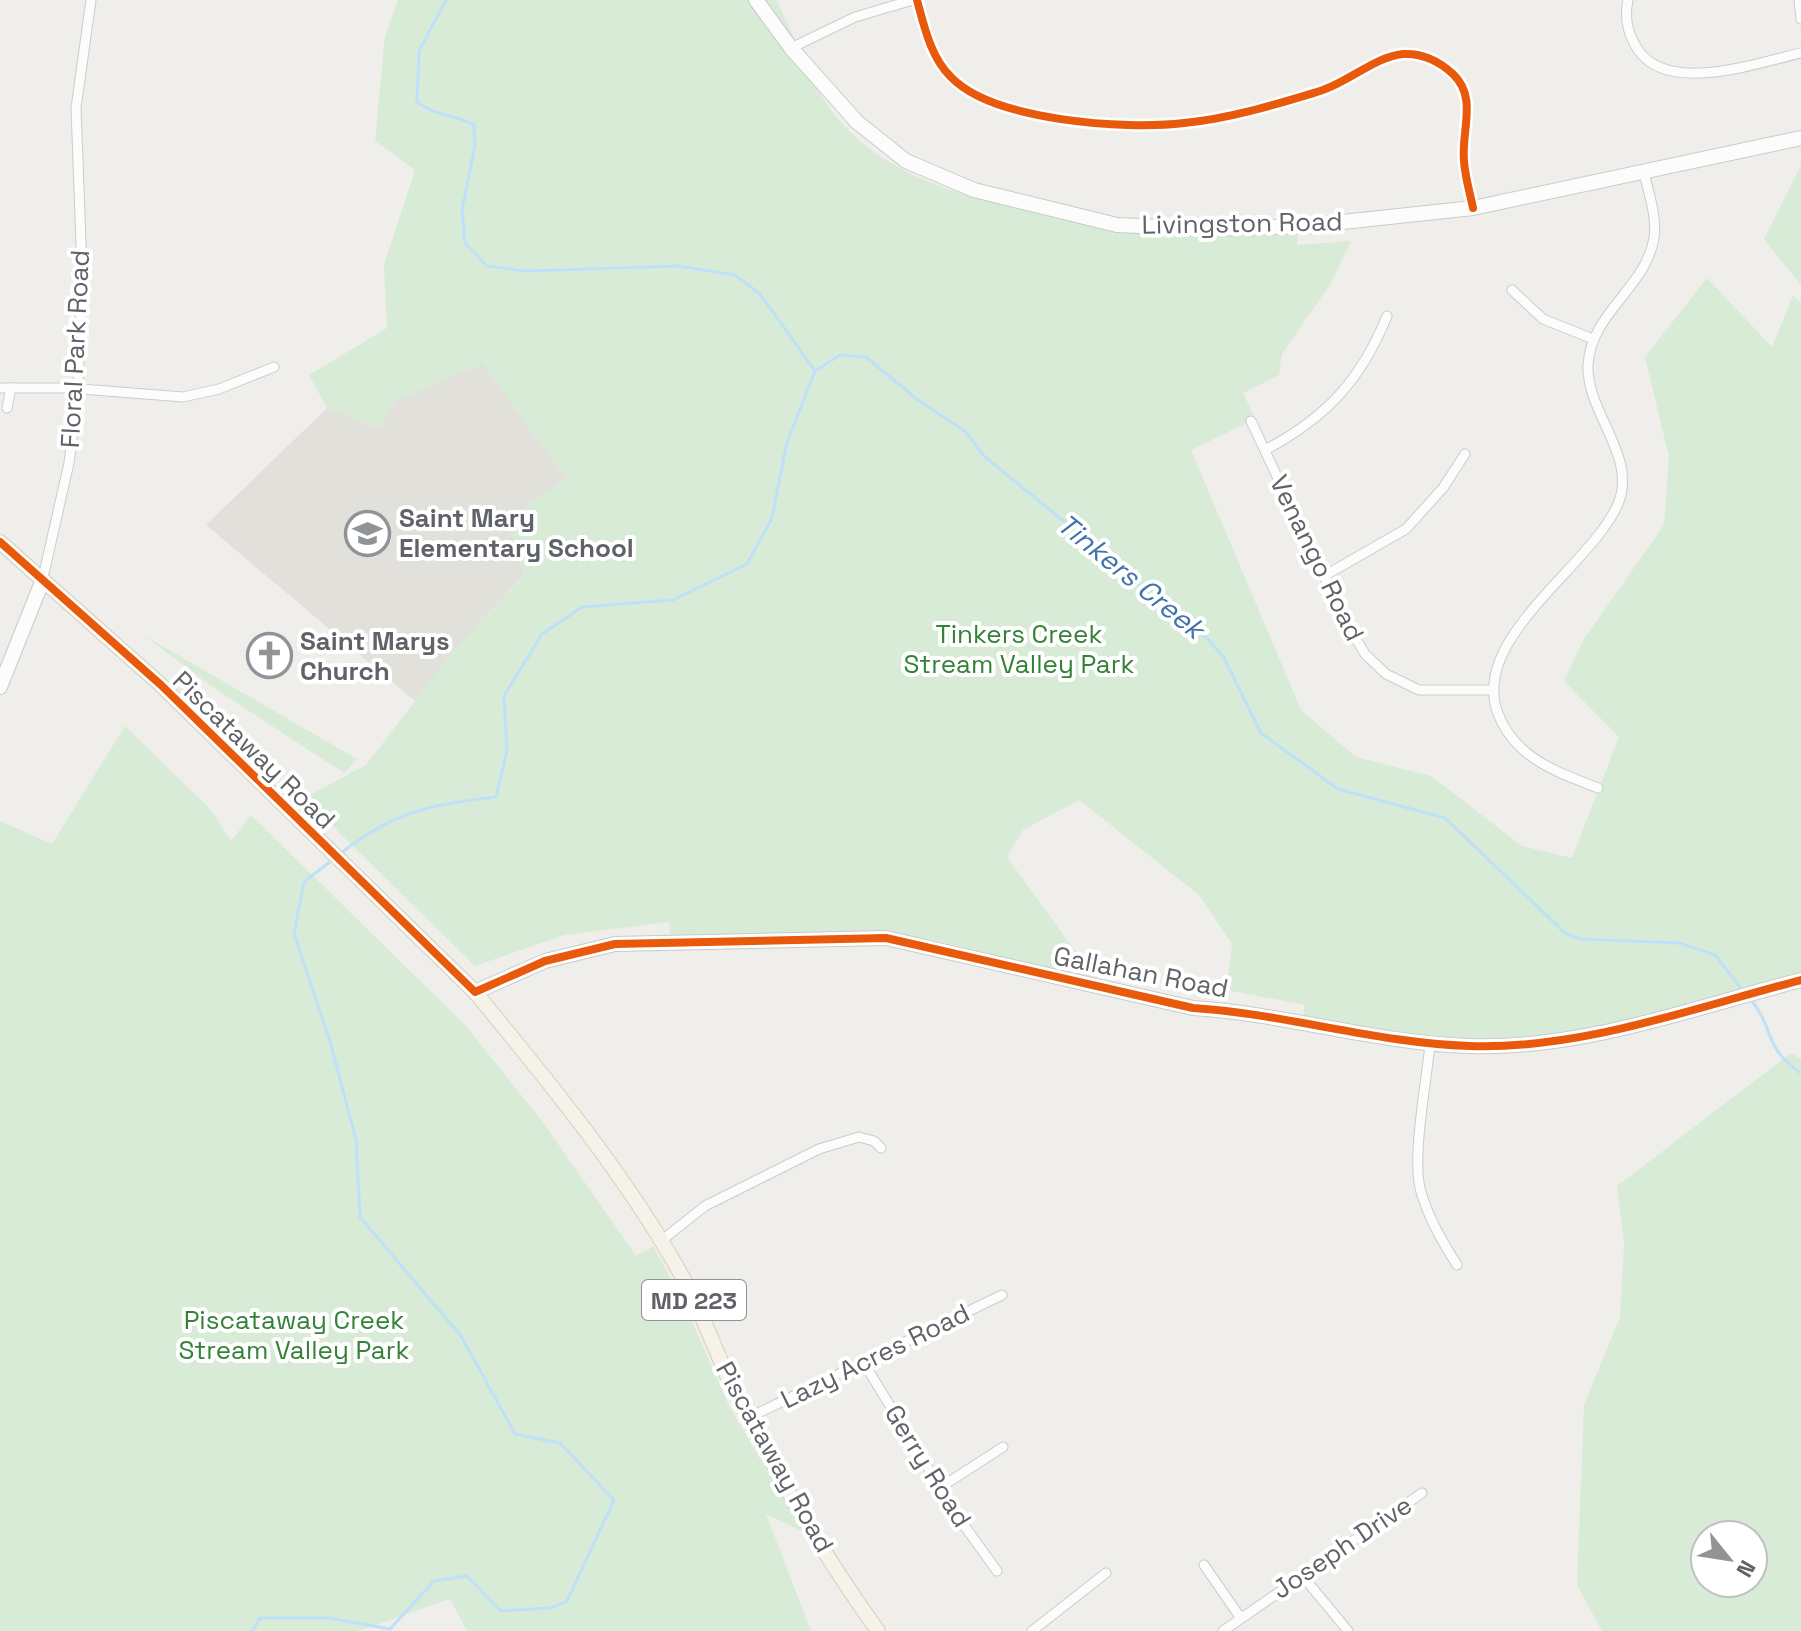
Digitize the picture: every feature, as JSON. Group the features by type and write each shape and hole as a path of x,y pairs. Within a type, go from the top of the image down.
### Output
{"main road":[{"name":"Piscataway Road","path":"0,542 161,685 475,992 565,1102 661,1241 693,1297 748,1418 848,1590 878,1631"}],"street":[{"name":"Floral Park Road","path":"0,687 42,582 69,463 78,391 82,270 76,98 91,0"},
{"name":"Livingston Road","path":"756,0 791,48 857,122 906,161 974,190 1117,225 1206,229 1305,226 1473,208 1801,138"},
{"path":"791,48 855,17 915,0 939,62 966,90 1007,110 1142,125 1208,119 1331,87 1389,57 1426,56 1452,73 1465,93 1468,113 1463,158 1473,208"},
{"path":"1628,0 1627,16 1635,45 1647,59 1673,73 1721,71 1801,53"},
{"path":"1799,0 1801,19"},
{"path":"1598,788 1556,771 1521,751 1509,738 1499,715 1494,690 1499,658 1512,638 1595,539 1621,495 1619,460 1600,420 1589,382 1593,339 1598,326 1643,267 1652,249 1655,220 1644,173"},
{"path":"1512,290 1543,319 1593,339"},
{"path":"1265,450 1308,427 1331,407 1379,336 1387,316"},
{"path":"7,408 6,388 189,397 274,367"},
{"name":"Venango Road","path":"1251,421 1359,647 1386,674 1419,690 1494,690"},
{"path":"1324,576 1406,529 1443,488 1465,454"},
{"name":"Gallahan Road","path":"475,992 545,961 615,944 894,938 1193,1008 1230,1010 1430,1043 1498,1046 1544,1043 1607,1031 1801,980"},
{"path":"1430,1043 1419,1164 1420,1191 1433,1225 1457,1265"},
{"path":"661,1241 718,1198 829,1145 859,1137 874,1141 881,1148"},
{"name":"Lazy Acres Road","path":"748,1418 862,1360 1002,1295"},
{"name":"Gerry Road","path":"862,1360 958,1517 997,1571"},
{"path":"941,1487 1003,1447"},
{"name":"Joseph Drive","path":"1223,1631 1422,1493"},
{"path":"1204,1565 1240,1617"},
{"path":"1032,1631 1106,1573"},
{"path":"1301,1574 1348,1631"}],"shaded area":[{"path":"483,363 566,479 507,520 524,576 458,645 415,701 206,525 327,408 380,428 394,401"}],"green space":[{"name":"Tinkers Creek Stream Valley Park","path":"398,0 776,0 811,76 837,118 879,155 930,182 989,201 1052,213 1118,220 1298,229 1297,245 1351,241 1331,283 1282,354 1279,375 1243,393 1255,419 1191,450 1301,710 1356,757 1431,776 1522,846 1572,858 1619,737 1564,681 1584,639 1664,525 1669,457 1645,357 1707,278 1772,347 1793,295 1801,303 1801,981 1588,1030 1480,1044 1302,1021 1305,1005 1226,990 1232,944 1199,895 1079,800 1023,830 1007,857 1094,977 1093,982 940,941 893,933 670,935 669,922 564,935 475,966 304,798 366,765 458,645 524,577 507,520 566,479 483,363 395,401 380,428 327,408 309,375 387,328 384,265 415,170 375,141 385,36"},
{"path":"1801,165 1801,285 1764,239"},
{"path":"145,636 357,759 344,773 211,686"},
{"name":"Piscataway Creek Stream Valley Park","path":"125,726 211,810 231,841 251,815 466,1026 542,1121 636,1256 653,1246 683,1301 729,1406 802,1531 766,1514 811,1631 467,1631 450,1599 359,1631 0,1631 0,821 52,844"},
{"path":"1791,1053 1801,1059 1801,1631 1602,1631 1577,1585 1584,1405 1620,1317 1624,1243 1617,1186"}],"waterway":[{"path":"446,0 419,51 417,102 430,110 474,125 475,146 462,210 465,243 487,266 526,271 678,266 735,275 760,294 815,371"},
{"name":"Tinkers Creek","path":"815,371 840,355 866,357 919,401 965,431 984,456 1210,641 1224,658 1261,733 1338,789 1445,818 1565,933 1580,939 1679,943 1715,955 1743,991"},
{"path":"341,853 378,828 414,812 496,797 507,750 504,696 542,634 582,607 673,600 747,564 772,518 787,442 815,371"},
{"path":"252,1631 260,1618 329,1618 390,1629 434,1581 467,1576 501,1611 551,1608 567,1601 614,1500 560,1443 515,1434 461,1336 360,1217 356,1140 330,1041 294,933 304,882 331,861"},
{"name":"Tinkers Creek","path":"1751,1000 1764,1020 1775,1047 1801,1073"}],"cycle path":[{"path":"917,0 938,61 951,77 971,92 1028,113 1095,123 1159,125 1218,118 1320,91 1392,56 1410,54 1430,59 1453,74 1465,93 1464,161 1473,208"},
{"path":"0,542 161,685 475,992 545,961 615,944 886,938 1193,1008 1262,1016 1400,1040 1469,1046 1511,1045 1595,1034 1801,980"}],"place":[{"name":"Saint Mary Elementary School","path":"368,533"},
{"name":"Saint Marys Church","path":"269,656"}]}
